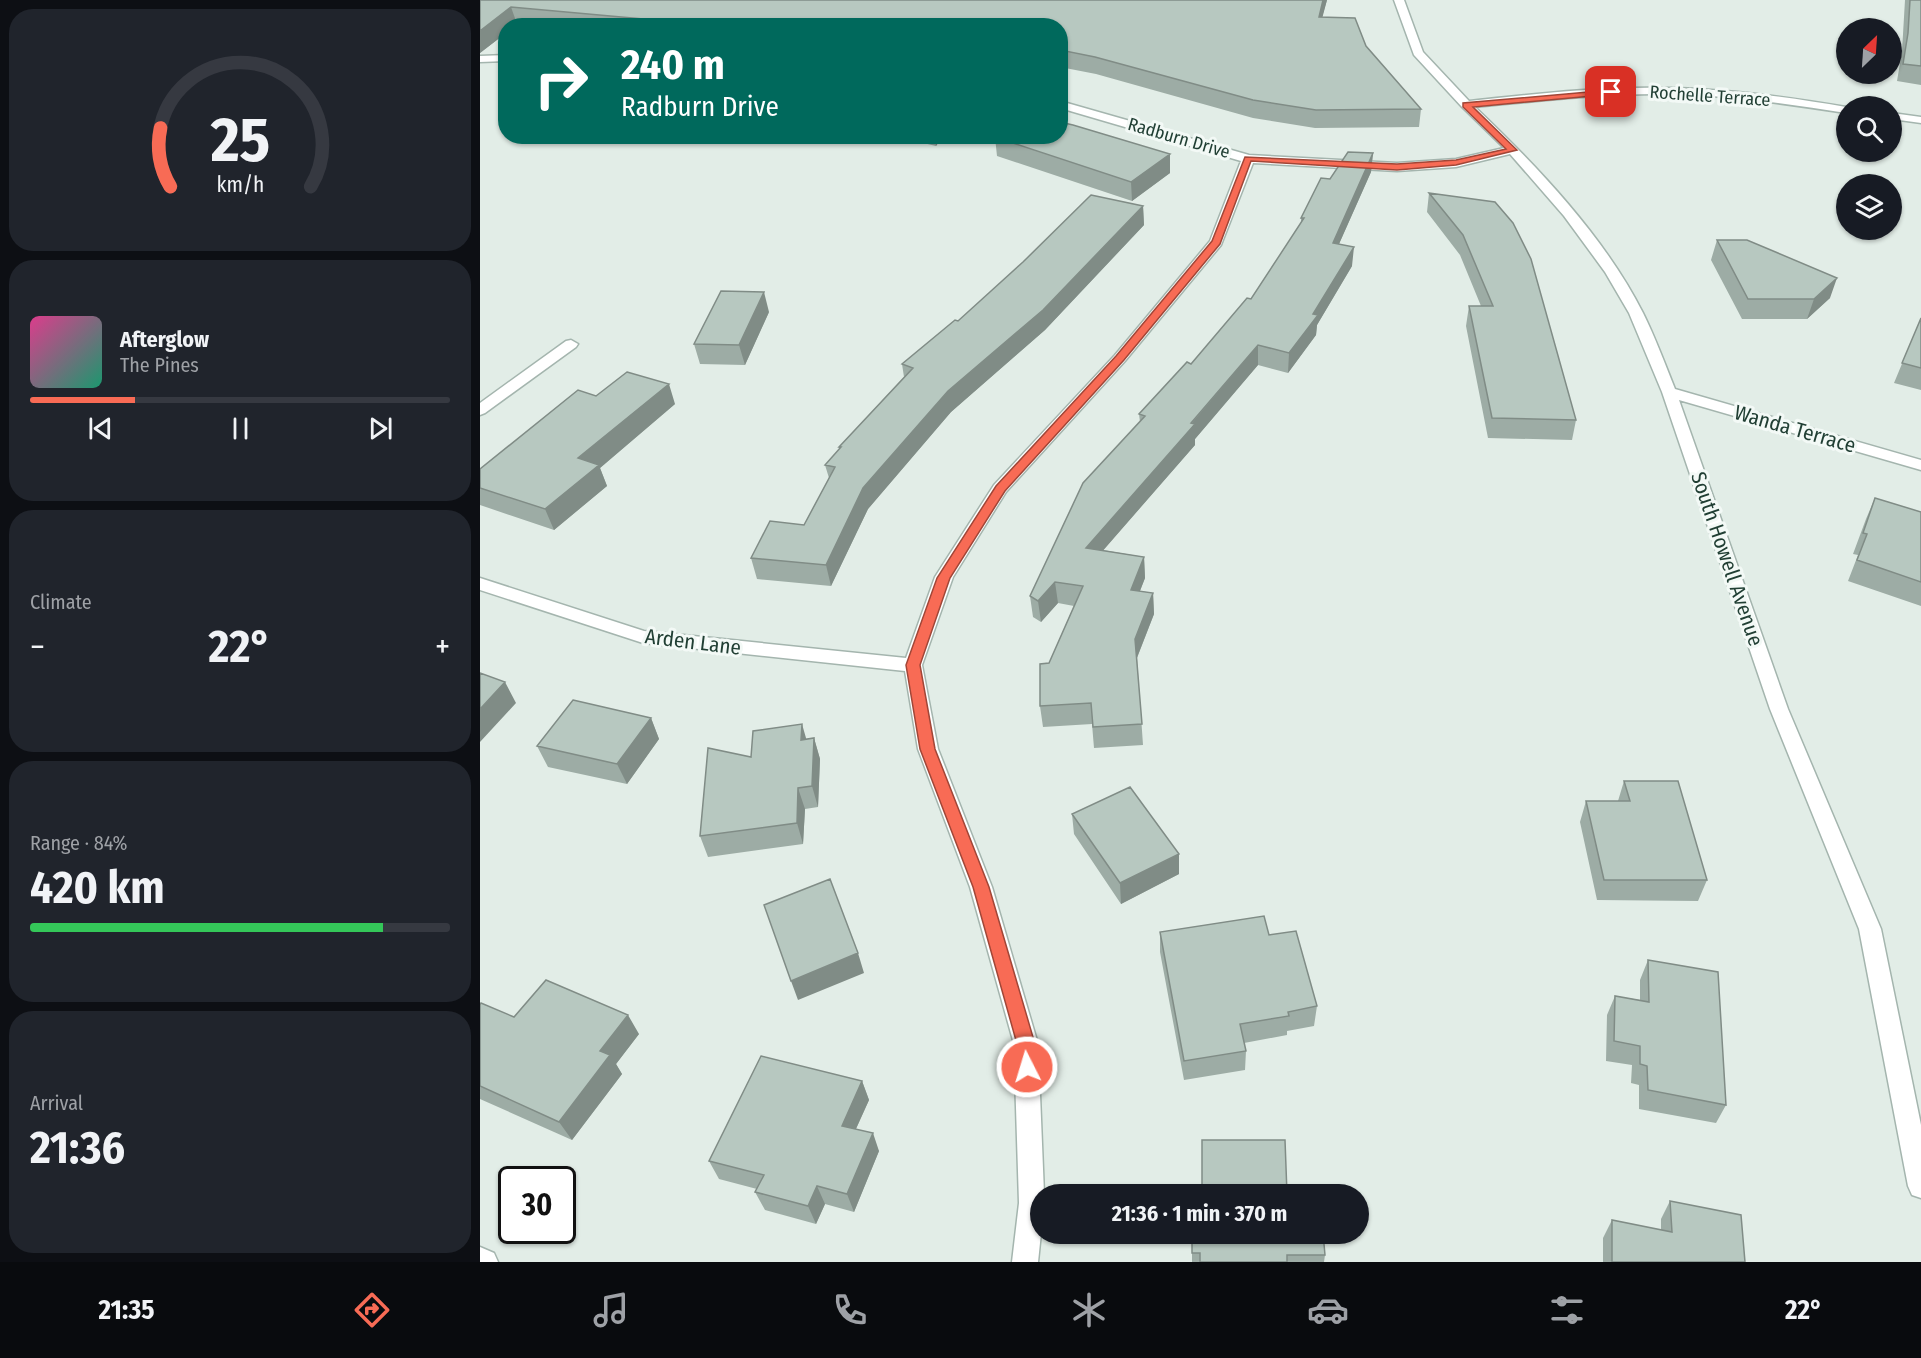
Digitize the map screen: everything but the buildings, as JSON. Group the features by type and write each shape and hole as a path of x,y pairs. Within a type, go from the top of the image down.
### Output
{"street":[{"name":"South Howell Avenue","path":"1399,0 1418,53 1466,105 1513,150 1568,213 1611,271 1636,313 1669,392 1779,709 1870,929 1921,1186"},
{"path":"480,59 498,58"},
{"name":"Rochelle Terrace","path":"1466,105 1591,93 1669,91 1746,96 1836,109"},
{"name":"Radburn Drive","path":"1068,106 1248,159 1397,167 1456,163 1513,150"},
{"path":"1902,117 1921,120"},
{"path":"1025,1262 1032,1203 1026,1044 981,887 928,749 913,665 944,578 1000,489 1120,358 1216,242 1248,159"},
{"path":"480,410 571,344"},
{"name":"Wanda Terrace","path":"1669,392 1921,465"},
{"name":"Arden Lane","path":"480,584 643,637 913,665"},
{"path":"480,1260 485,1262"}],"route":[{"path":"1027,1067 1026,1044 981,887 928,749 913,665 944,578 1000,489 1120,358 1216,242 1248,159 1397,167 1456,163 1513,150 1466,105 1611,92"}]}
